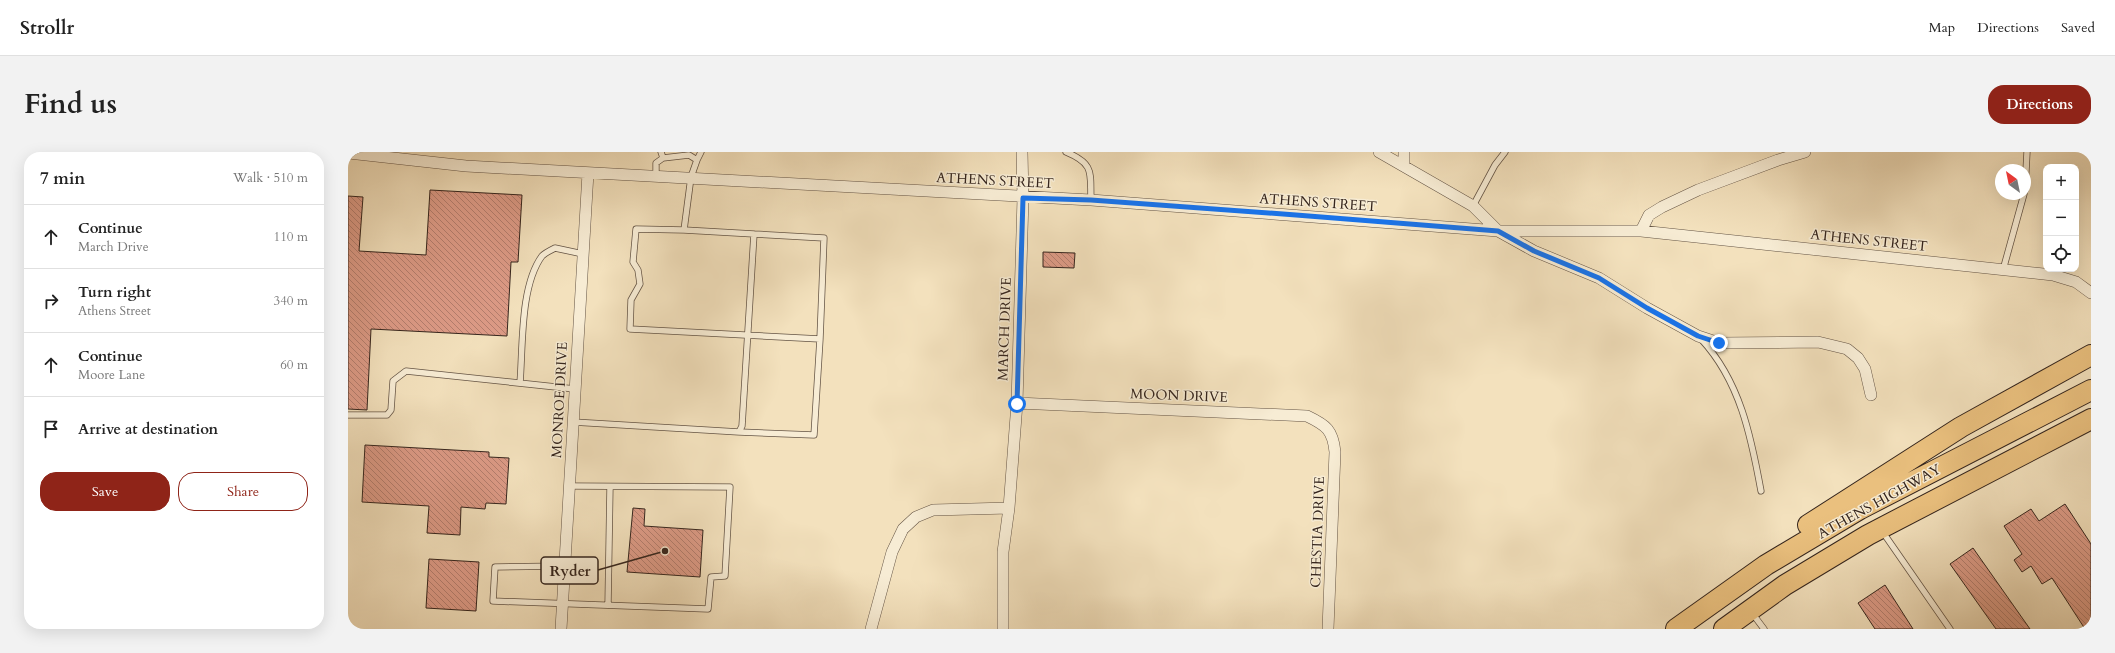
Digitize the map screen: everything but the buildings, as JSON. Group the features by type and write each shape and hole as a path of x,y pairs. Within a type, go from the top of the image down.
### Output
{"highway":[{"path":"1724,594 1758,557 1961,427 2091,355"},
{"name":"ATHENS HIGHWAY","path":"1676,629 1766,564 1860,509 2091,390"},
{"name":"ATHENS HIGHWAY","path":"1724,629 1785,584 1880,529 2091,419"}],"street":[{"name":"MARCH DRIVE","path":"1003,629 1002,552 1009,508 1017,404 1023,198 1022,152"},
{"path":"1379,152 1473,206 1498,231"},
{"path":"1404,152 1404,166"},
{"path":"1641,231 1649,215 1662,207 1698,190 1805,152"},
{"name":"ATHENS STREET","path":"348,153 466,166 690,177 1023,198 1091,200 1498,231 1641,231 2053,275 2076,282 2091,293"},
{"name":"MONROE DRIVE","path":"561,629 588,173"},
{"name":"ATHENS STREET","path":"1498,231 1534,251 1599,278 1698,336 1719,343 1818,342 1847,349 1858,358 1865,369 1871,395"},
{"name":"MOON DRIVE","path":"1017,404 1306,416 1321,423 1333,436"},
{"name":"CHESTIA DRIVE","path":"1328,629 1335,452 1333,436"},
{"path":"871,629 892,552 903,529 916,518 933,510 1009,508"}],"lane":[{"path":"684,230 690,177 701,152"},
{"path":"1066,152 1085,162 1090,169 1091,200"},
{"path":"1473,206 1495,165 1505,152"},
{"path":"2026,164 2027,152"},
{"path":"656,176 656,164 662,155 689,155 697,160"},
{"path":"2003,270 2022,200"},
{"path":"573,422 814,435 820,339 824,238 684,230 636,229 633,262 638,270 640,284 631,300 630,329 748,334 820,339"},
{"path":"739,432 742,426 754,234"},
{"path":"520,383 528,288 537,266 543,255 555,248 583,254"},
{"path":"1698,336 1712,351 1729,379 1746,420 1761,491"},
{"path":"348,415 387,415 391,410 393,381 406,371 575,389"},
{"path":"565,566 495,566 494,601 708,609 711,577 725,576 730,487 569,486"},
{"path":"608,605 610,486"},
{"path":"1880,529 1950,629"},
{"path":"1750,610 1764,629"}],"place":[{"name":"Ryder","path":"665,551"}],"route":[{"path":"1017,404 1023,198 1091,200 1344,218 1498,231 1534,251 1599,278 1647,308 1698,336 1719,343"}]}
